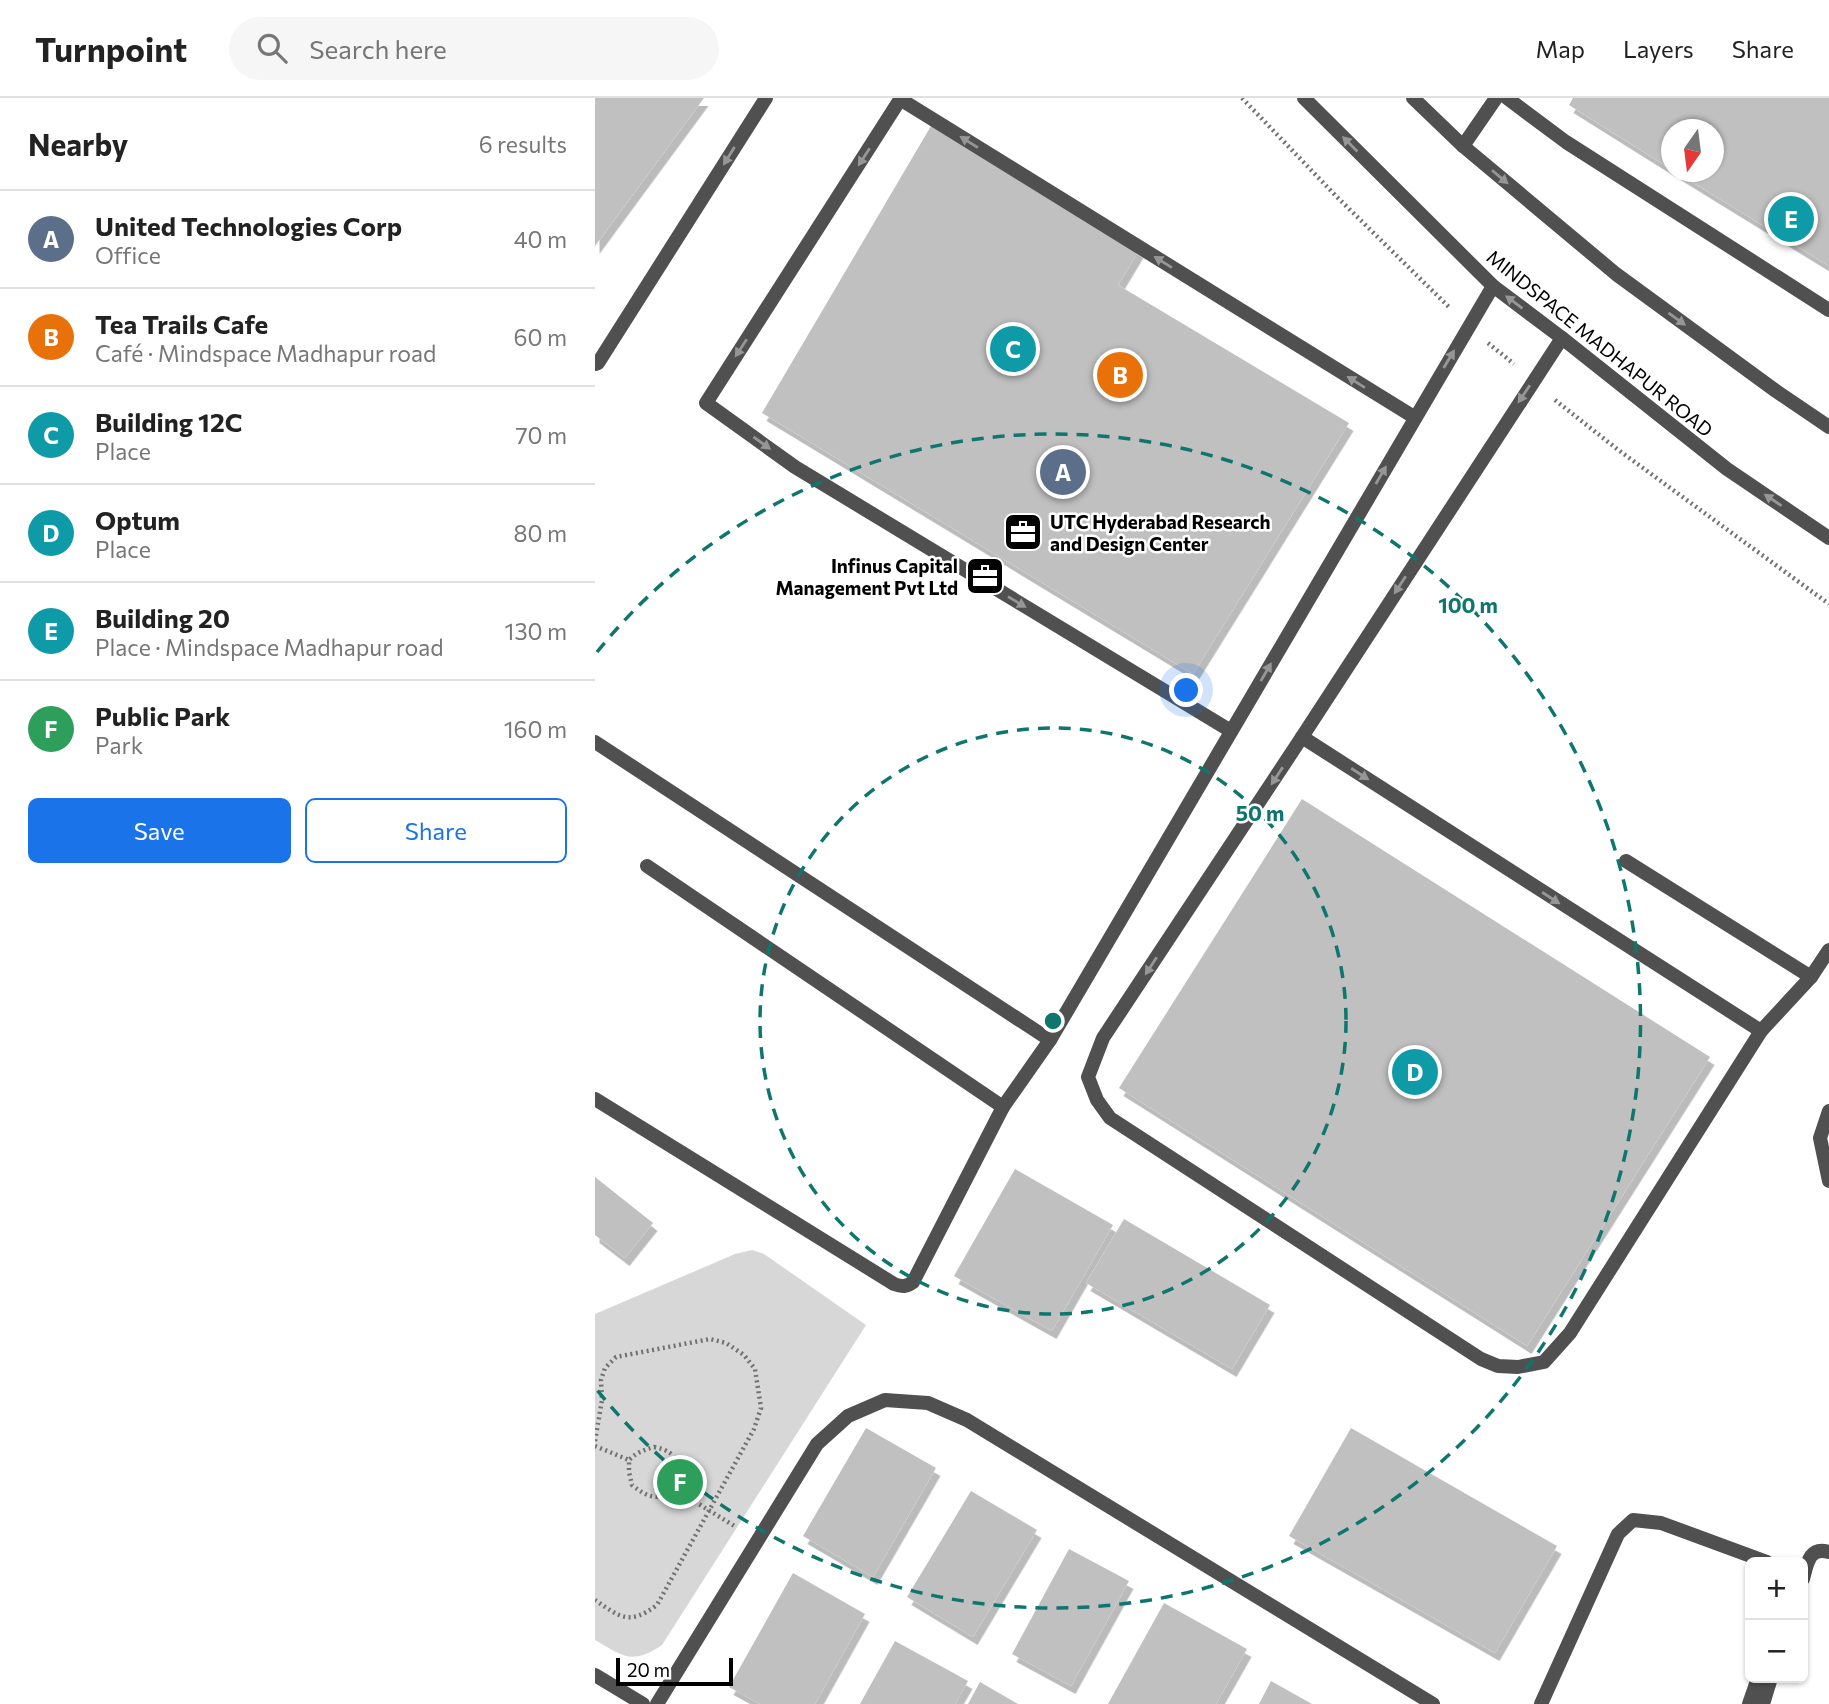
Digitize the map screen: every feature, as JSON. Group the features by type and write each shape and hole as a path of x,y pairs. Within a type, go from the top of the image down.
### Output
{"street":[{"path":"595,364 766,98"},
{"name":"MINDSPACE MADHAPUR ROAD","path":"1304,98 1493,286 1727,469 1829,538"},
{"path":"1413,98 1463,146 1616,274 1829,427"},
{"path":"1463,146 1496,98"},
{"path":"1507,98 1566,142 1829,310"},
{"path":"1231,731 795,467 706,403 901,99 1414,418"},
{"path":"595,1100 894,1284 907,1286 913,1282 1003,1107 1050,1040 1493,286"},
{"path":"1562,338 1303,737 1103,1038 1088,1077 1097,1100 1110,1118 1481,1359 1498,1366 1518,1367 1544,1362 1570,1334 1761,1031 1811,977 1829,950"},
{"path":"1303,737 1761,1031"},
{"path":"595,742 1050,1040"},
{"path":"1626,861 1811,977"},
{"path":"647,866 1003,1107"},
{"path":"1829,1111 1820,1138 1829,1181"},
{"path":"657,1704 817,1444 848,1416 885,1399 927,1403 967,1420 1433,1704"},
{"path":"1541,1704 1618,1534 1633,1520 1661,1523 1753,1557"},
{"path":"1808,1562 1813,1553 1822,1550 1829,1552"},
{"path":"595,1675 643,1704"},
{"path":"1749,1704 1756,1683"},
{"path":"1763,1704 1769,1683"}],"path":[{"path":"595,1600 620,1617 645,1614 657,1605 754,1429 761,1408 755,1369 744,1355 726,1343 709,1339 616,1357 605,1368 601,1380 602,1400 595,1444 629,1460"},
{"path":"654,1447 665,1449 677,1460 680,1471 676,1490 667,1496 657,1497 639,1491 632,1485 629,1460 642,1450 654,1447"},
{"path":"676,1490 758,1541"}],"shaded area":[{"path":"752,1250 764,1254 866,1325 662,1645 635,1657 621,1654 595,1640 595,1314 735,1254"}],"building":[{"path":"595,98 704,98 595,246"},
{"path":"1573,98 1829,98 1829,266 1692,182 1724,182 1724,119 1661,119 1661,163 1569,105"},
{"path":"931,126 1139,250 1118,285 1349,423 1193,674 762,413"},
{"path":"1302,799 1710,1057 1527,1346 1119,1088"},
{"path":"1015,1169 1113,1225 1052,1331 954,1276"},
{"path":"595,1177 653,1223 625,1258 595,1235"},
{"path":"1124,1219 1270,1305 1232,1369 1086,1283"},
{"path":"866,1428 936,1468 873,1577 803,1536"},
{"path":"1351,1428 1557,1546 1495,1653 1289,1536"},
{"path":"971,1491 1037,1530 973,1637 907,1597"},
{"path":"1069,1549 1129,1581 1071,1686 1012,1654"},
{"path":"793,1573 865,1614 815,1704 760,1704 729,1687"},
{"path":"1164,1603 1247,1649 1216,1704 1108,1704"},
{"path":"895,1641 968,1681 955,1704 860,1704"},
{"path":"1271,1681 1312,1704 1259,1704"},
{"path":"980,1682 1018,1704 968,1704"}],"place":[{"name":"Building 20","path":"1791,219"},
{"name":"Building 12C","path":"1013,349"},
{"name":"Tea Trails Cafe","path":"1120,375"},
{"name":"United Technologies Corp","path":"1063,472"},
{"name":"UTC Hyderabad Research and Design Center","path":"1023,532"},
{"name":"Infinus Capital Management Pvt Ltd","path":"985,576"},
{"name":"Optum","path":"1415,1072"},
{"name":"Public Park","path":"680,1482"}]}
